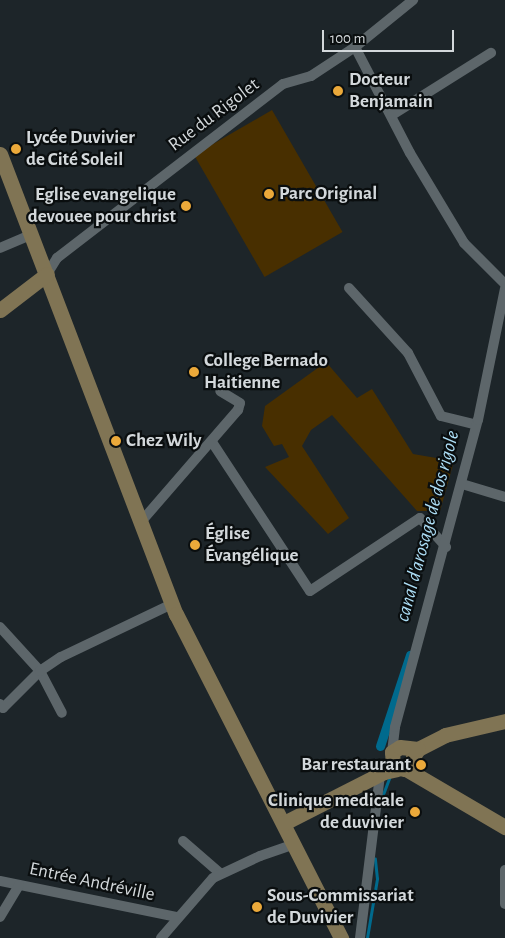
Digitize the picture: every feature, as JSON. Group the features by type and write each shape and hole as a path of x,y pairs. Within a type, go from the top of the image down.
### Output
{"main road":[{"path":"0,154 172,604 342,938"},
{"path":"0,310 47,274"},
{"path":"284,823 403,761 445,735 505,721"},
{"path":"403,761 505,827"}],"street":[{"name":"Rue du Rigolet","path":"47,274 58,258 283,84 311,76 354,48 413,0"},
{"path":"354,48 464,243 505,284"},
{"path":"392,115 491,53"},
{"path":"0,248 31,235"},
{"path":"349,288 408,353 441,416 476,425"},
{"path":"360,938 403,761 395,728 462,484 505,289"},
{"path":"140,523 212,442 240,403 220,391"},
{"path":"212,442 310,591 420,518 446,547"},
{"path":"462,484 505,497"},
{"path":"0,704 3,708 40,671 61,656 172,604"},
{"path":"0,627 40,671 62,713"},
{"path":"183,841 221,874"},
{"path":"161,938 177,917 213,878 294,844"},
{"path":"505,870 505,904"},
{"name":"Entrée Andréville","path":"0,881 177,917"},
{"path":"0,917 19,885"}],"shaded area":[{"name":"Parc Original","path":"272,110 342,232 265,277 194,155"},
{"path":"326,362 357,398 372,389 413,454 454,461 440,511 417,511 332,415 311,430 302,446 349,518 328,534 265,467 289,457 282,444 274,446 262,426 265,406"}],"waterway":[{"name":"canal d'arosage de dos rigole","path":"380,746 410,655"},
{"path":"382,797 390,776"},
{"path":"367,938 377,879 375,859"}],"place":[{"name":"Docteur Benjamain","path":"338,91"},
{"name":"Lycée Duvivier de Cité Soleil","path":"16,149"},
{"name":"Parc Original","path":"269,194"},
{"name":"Eglise evangelique devouee pour christ","path":"186,206"},
{"name":"College Bernado Haitienne","path":"194,372"},
{"name":"Chez Wily","path":"116,441"},
{"name":"Église Évangélique","path":"195,545"},
{"name":"Bar restaurant","path":"421,765"},
{"name":"Clinique medicale de duvivier","path":"415,812"},
{"name":"Sous-Commissariat de Duvivier","path":"257,907"}]}
